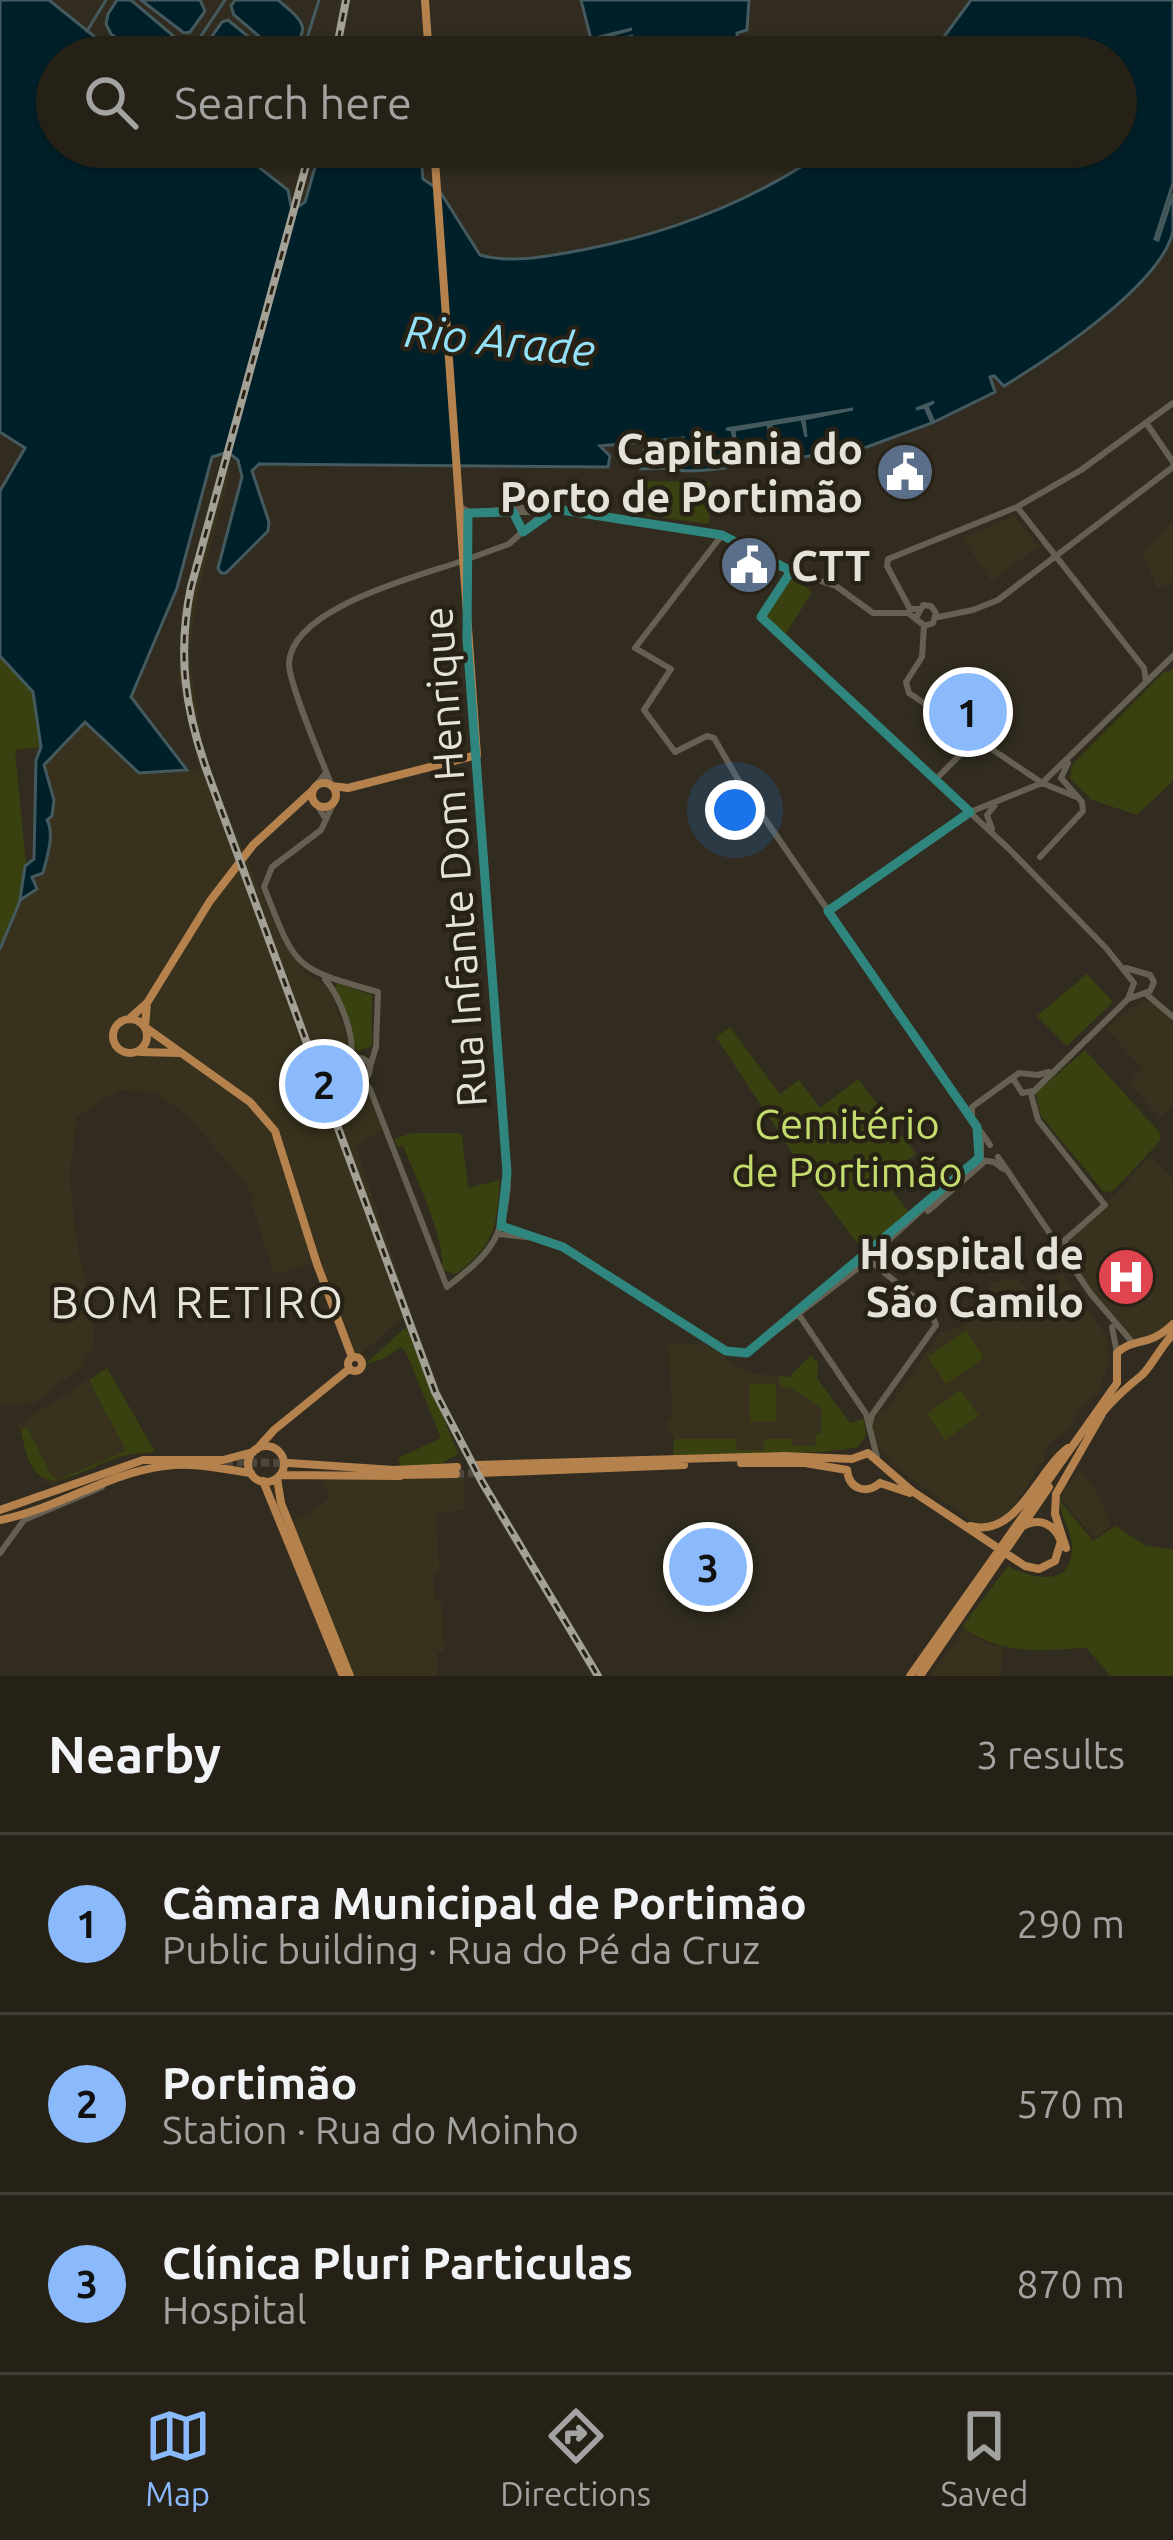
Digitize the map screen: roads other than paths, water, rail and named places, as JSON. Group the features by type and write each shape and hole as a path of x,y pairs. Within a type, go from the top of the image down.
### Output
{"main road":[{"path":"425,0 428,36"},
{"name":"Rua Infante Dom Henrique","path":"436,168 477,755"},
{"path":"187,1054 121,1051 114,1042 114,1029 147,1004 230,873 266,830 298,808 315,788 348,788 477,755"},
{"path":"332,786 335,800"},
{"path":"315,788 317,805"},
{"path":"298,808 330,806 348,788"},
{"path":"136,1052 146,1042 147,1004"},
{"path":"129,1019 187,1054 250,1102 275,1132 352,1357 347,1362 349,1369 255,1450 248,1462 251,1472"},
{"path":"880,1483 920,1499 1012,1564 1040,1574 1054,1569 1063,1558 1066,1540 1055,1514 1055,1500 1078,1446 1117,1384 1117,1353 1159,1337 1173,1324"},
{"path":"910,1676 1102,1414 1145,1372 1155,1352 1173,1334"},
{"path":"1135,1344 1149,1355 1145,1372"},
{"path":"1116,1366 1127,1377 1145,1372"},
{"path":"1008,1539 1023,1526 1102,1414"},
{"path":"285,1422 280,1503 346,1676"},
{"path":"3,1514 142,1460 223,1460 269,1446 280,1453 382,1470"},
{"path":"961,1522 983,1528 1004,1523 1048,1464 1078,1446"},
{"path":"856,1456 847,1470 850,1482 860,1489 880,1483"},
{"path":"847,1470 774,1462 478,1469 856,1456 880,1461 912,1491 1025,1566 1039,1569 1055,1561 1061,1541 1053,1528 1036,1521 1023,1526"},
{"path":"880,1461 880,1483"},
{"path":"3,1514 39,1511 110,1482 167,1466 210,1465 251,1472 262,1481 346,1676"},
{"path":"262,1481 279,1476 413,1475 456,1470 289,1465 413,1475"},
{"path":"3,1514 140,1466"},
{"path":"920,1676 989,1566"}],"street":[{"path":"1079,798 1042,783 913,695 906,682 922,657 924,626 887,566 892,557 1018,507 1081,470 1173,403"},
{"path":"924,626 940,614 973,610 998,600 1173,464 1148,423"},
{"path":"458,483 466,503 482,511"},
{"path":"459,502 468,513"},
{"path":"1018,507 1138,660 1147,674 1145,683"},
{"path":"468,513 573,508 641,523"},
{"path":"524,510 722,535 760,561 836,586 873,613 916,614 931,606 936,619"},
{"path":"524,510 536,516 532,523"},
{"path":"521,535 524,510"},
{"path":"332,786 296,692 289,661 295,641 321,620 384,586 462,561 521,535 547,510"},
{"path":"461,531 468,513"},
{"path":"722,535 635,648 671,669 644,710 675,752 710,737 1091,1294 1114,1330 1117,1353"},
{"path":"791,571 761,617 996,836 1123,966 1134,985 1173,1016"},
{"path":"827,911 970,812 1042,783 1173,656"},
{"path":"1138,660 1148,667 1162,667"},
{"path":"935,779 976,739"},
{"path":"1009,849 1030,862 1077,819 1084,806 1061,778 1075,753"},
{"name":"Rua Infante Dom Henrique","path":"477,755 507,1173 500,1230"},
{"path":"315,788 327,770"},
{"path":"335,800 316,835 272,867 264,887 304,967 336,984 378,992 370,1089"},
{"path":"996,836 987,815 998,803"},
{"path":"317,805 326,822"},
{"path":"1040,857 1039,874 1050,892"},
{"path":"1123,966 1150,975 1158,1001"},
{"path":"317,974 336,984 353,1045 350,1075 370,1089 447,1287 485,1257 500,1230 555,1244 726,1351 747,1354 870,1261 981,1160 986,1146"},
{"path":"1015,1077 1018,1091 1033,1090 1128,999 1140,974"},
{"path":"1128,999 1154,986"},
{"path":"350,1061 363,1058 370,1069"},
{"path":"972,1107 1022,1071 1042,1075 1057,1067"},
{"path":"362,1080 370,1069"},
{"path":"1032,1073 1036,1079 1031,1107 1037,1120 1105,1205 1067,1238 1058,1242 1053,1238"},
{"path":"961,1104 972,1107"},
{"path":"972,1107 975,1125"},
{"path":"981,1160 996,1160"},
{"path":"1046,1228 1067,1238"},
{"path":"1067,1238 1067,1260"},
{"path":"856,1456 878,1407 936,1325 930,1310 870,1261"},
{"path":"1091,1294 1135,1344"},
{"path":"800,1317 862,1408 880,1461"},
{"path":"862,1408 871,1412 878,1407"},
{"path":"0,1553 24,1520 110,1482"},
{"path":"3,1514 11,1535"}],"water":[{"name":"Rio Arade","path":"0,0 49,0 94,36 36,36 36,168 260,168 288,190 291,206 296,208 305,202 315,168 422,168 423,179 439,190 480,255 518,259 615,243 681,224 799,168 1137,168 1137,36 944,36 971,0 1173,0 1173,183 1155,239 1173,194 1173,231 1164,252 1127,296 1048,357 1004,386 990,377 995,392 934,422 927,406 934,402 916,409 925,407 932,423 867,447 777,461 771,424 802,419 806,437 804,419 853,409 726,429 732,430 736,449 734,430 768,424 774,460 707,470 672,469 671,473 665,468 641,469 644,450 684,445 683,438 600,446 610,456 608,467 259,464 252,471 268,531 226,573 218,568 242,477 238,460 228,452 212,457 177,588 131,697 187,770 139,773 85,722 44,765 54,800 47,820 50,846 43,873 32,877 37,889 20,900 25,866 34,859 36,760 41,747 33,692 0,656 0,491 25,448 0,432"},
{"path":"117,0 131,0 174,36 114,36 106,24"},
{"path":"141,0 200,0 205,11 190,32 184,33"},
{"path":"235,0 278,0 302,25 301,36 259,36 234,15"},
{"path":"581,0 749,0 747,30 737,36 608,36 632,29 590,36"},
{"path":"228,20 247,36 212,36"}],"waterway":[{"path":"87,31 106,0"},
{"path":"201,36 225,0"},
{"path":"308,36 319,0"},
{"path":"0,949 20,901"}],"tunnel":[{"path":"225,1462 289,1463"},
{"path":"456,1474 480,1473"}],"railway":[{"path":"339,36 346,0"},
{"path":"305,168 191,587 184,659 189,704 208,774 435,1392 482,1482 598,1676"}],"place":[{"name":"Capitania do Porto de Portimão","path":"905,472"},
{"name":"CTT","path":"749,565"},
{"name":"Câmara Municipal de Portimão","path":"968,712"},
{"name":"Portimão","path":"324,1084"},
{"name":"Hospital de São Camilo","path":"1126,1277"},
{"name":"Clínica Pluri Particulas","path":"708,1567"}],"district":[{"name":"BOM RETIRO","path":"198,1301"}],"park label":[{"name":"Cemitério de Portimão","path":"847,1147"}]}
